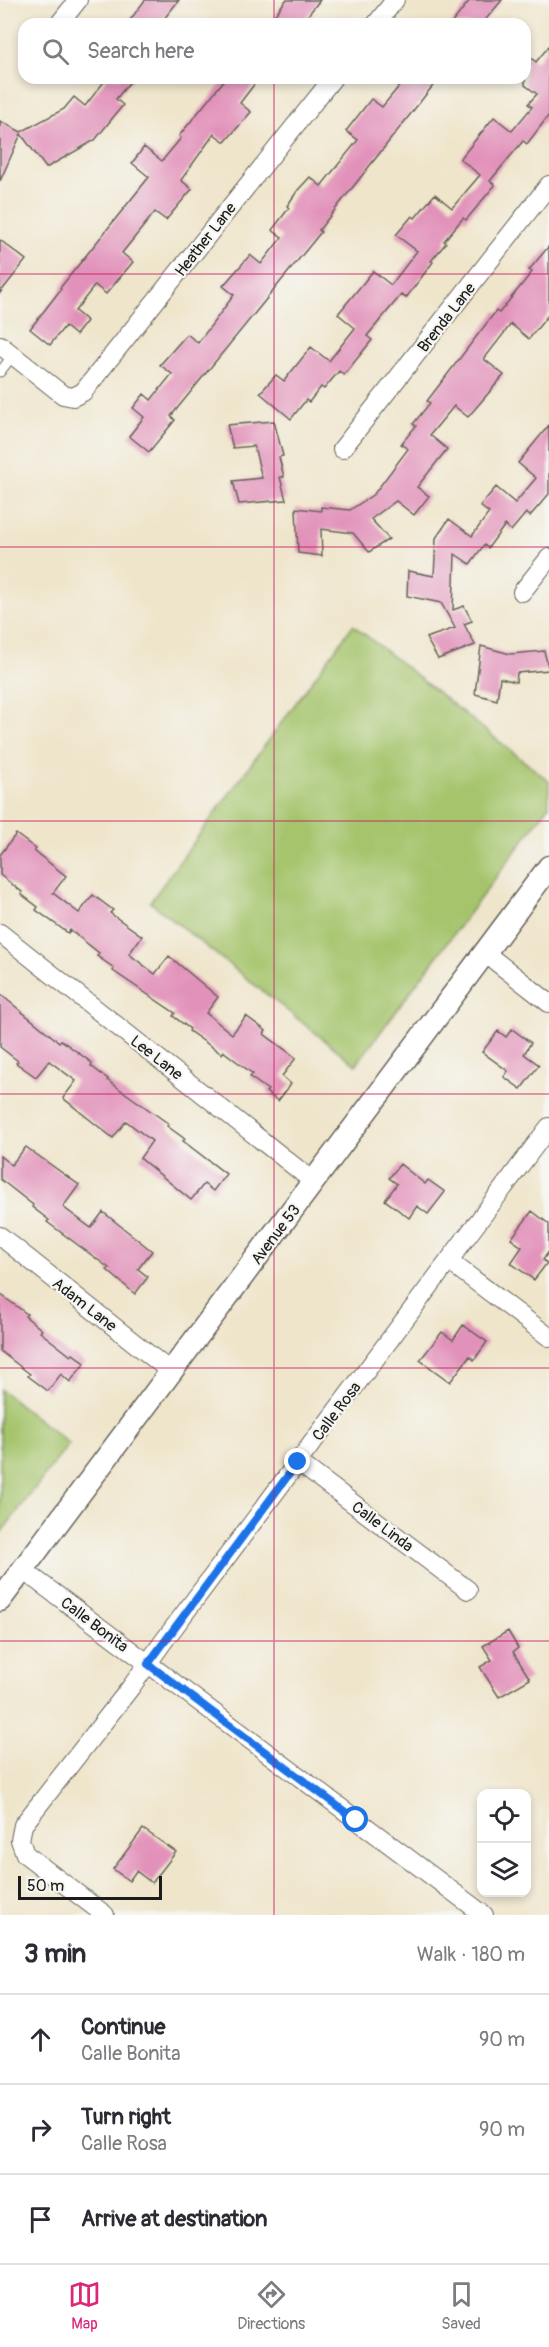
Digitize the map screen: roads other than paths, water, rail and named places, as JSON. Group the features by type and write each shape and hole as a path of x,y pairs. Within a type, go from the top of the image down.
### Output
{"street":[{"path":"63,18 78,0"},
{"path":"381,18 395,0"},
{"name":"Heather Lane","path":"7,350 63,395 73,397 83,392 328,84"},
{"name":"Brenda Lane","path":"342,448 549,185"},
{"path":"522,592 549,558"},
{"name":"Avenue 53","path":"0,1600 549,867"},
{"name":"Lee Lane","path":"0,933 314,1182"},
{"path":"485,953 549,1003"},
{"name":"Calle Rosa","path":"105,1915 25,1854 20,1840 23,1825 148,1664 549,1127"},
{"name":"Adam Lane","path":"0,1236 171,1372"},
{"path":"448,1261 549,1337"},
{"name":"Calle Linda","path":"298,1462 468,1590"},
{"name":"Calle Bonita","path":"23,1570 484,1915"}],"lane":[{"path":"0,372 7,350"}]}
